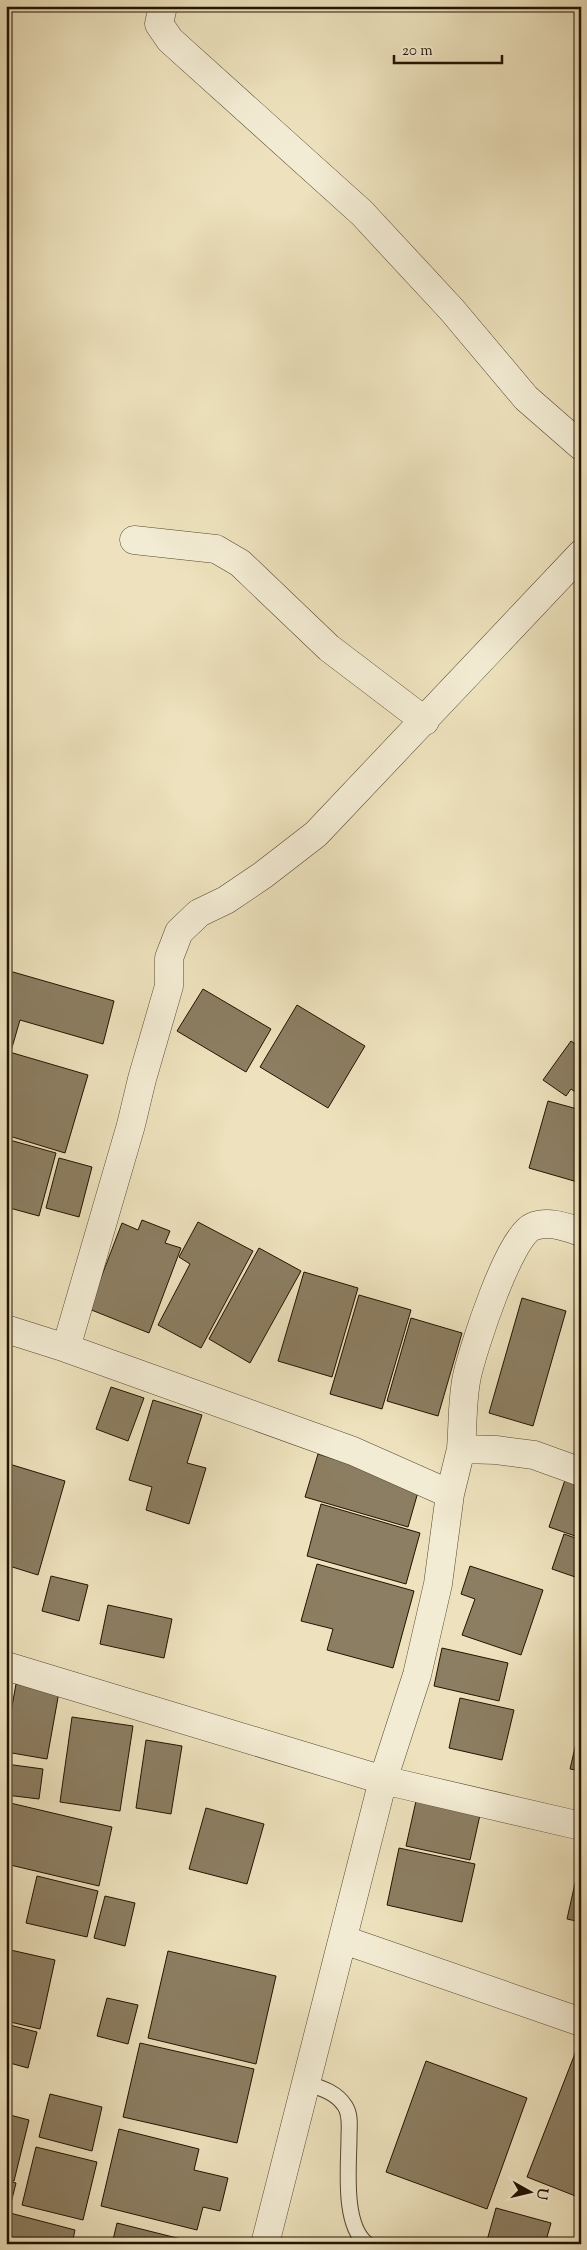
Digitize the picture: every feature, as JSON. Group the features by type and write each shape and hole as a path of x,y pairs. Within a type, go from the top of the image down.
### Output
{"street":[{"path":"163,6 160,24 170,40 362,213 452,310 526,398 581,446"},
{"path":"134,540 216,549 240,562 329,648 425,721"},
{"path":"66,1348 169,986 169,958 179,932 199,913 226,900 263,875 316,834 581,554"},
{"path":"265,2244 344,1940 383,1780 417,1675 438,1584 450,1494 461,1449 467,1378 479,1331 502,1274 518,1243 531,1227 546,1224 581,1232"},
{"path":"6,1329 66,1348 353,1450 450,1494"},
{"path":"461,1449 496,1450 534,1455 581,1472"},
{"path":"7,1668 383,1780 581,1826"},
{"path":"344,1940 581,2022"}],"lane":[{"path":"306,2083 330,2091 346,2107 350,2121 349,2204 354,2227 367,2244"}],"building":[{"path":"6,970 114,1001 103,1044 20,1020 11,1051 6,1049"},
{"path":"203,989 271,1029 246,1072 177,1031"},
{"path":"297,1005 365,1046 328,1108 260,1067"},
{"path":"571,1041 581,1048 581,1096 571,1089 566,1096 543,1080"},
{"path":"6,1051 88,1075 65,1153 6,1135"},
{"path":"548,1101 581,1110 581,1183 529,1168"},
{"path":"6,1139 56,1153 39,1216 6,1207"},
{"path":"59,1158 92,1167 79,1217 46,1208"},
{"path":"142,1220 170,1231 165,1243 181,1248 149,1333 89,1309 122,1223 138,1230"},
{"path":"198,1222 253,1251 201,1348 158,1325 190,1264 179,1257"},
{"path":"259,1248 301,1271 250,1363 209,1339"},
{"path":"304,1272 358,1288 332,1377 278,1361"},
{"path":"359,1295 411,1310 382,1409 330,1394"},
{"path":"522,1298 566,1311 533,1426 489,1413"},
{"path":"411,1318 462,1333 438,1416 387,1401"},
{"path":"111,1387 144,1398 128,1441 96,1429"},
{"path":"153,1400 202,1415 187,1463 206,1468 189,1524 146,1510 152,1487 129,1480"},
{"path":"581,1417 581,1437 576,1436"},
{"path":"318,1454 420,1485 408,1527 305,1497"},
{"path":"6,1463 65,1481 38,1575 6,1565"},
{"path":"566,1477 581,1482 581,1538 549,1527"},
{"path":"321,1504 420,1533 406,1584 307,1556"},
{"path":"564,1534 581,1540 581,1579 552,1569"},
{"path":"317,1564 414,1591 393,1668 327,1650 333,1629 301,1621"},
{"path":"470,1566 543,1590 521,1655 462,1635 475,1599 461,1594"},
{"path":"51,1576 88,1585 79,1621 42,1611"},
{"path":"108,1605 172,1619 164,1658 100,1644"},
{"path":"442,1648 508,1663 499,1701 434,1686"},
{"path":"16,1684 59,1692 47,1759 6,1752 6,1740"},
{"path":"460,1698 514,1710 502,1760 449,1748"},
{"path":"72,1717 133,1726 120,1811 60,1802"},
{"path":"581,1722 581,1771 570,1769"},
{"path":"146,1740 182,1746 171,1814 136,1808"},
{"path":"6,1764 43,1769 39,1799 6,1795"},
{"path":"418,1792 482,1806 470,1860 406,1846"},
{"path":"6,1802 112,1827 99,1886 6,1864"},
{"path":"206,1808 264,1824 247,1884 189,1869"},
{"path":"399,1848 475,1864 462,1922 387,1905"},
{"path":"578,1870 581,1871 581,1922 567,1919"},
{"path":"37,1876 98,1891 87,1937 26,1923"},
{"path":"105,1896 135,1903 125,1946 94,1938"},
{"path":"6,1949 55,1960 40,2029 6,2021"},
{"path":"168,1951 276,1976 256,2064 148,2038"},
{"path":"107,1998 138,2005 128,2044 97,2036"},
{"path":"6,2024 37,2032 28,2068 6,2062"},
{"path":"581,2038 581,2189 578,2197 527,2177"},
{"path":"140,2043 254,2069 237,2143 123,2117"},
{"path":"426,2061 527,2098 487,2209 386,2172"},
{"path":"50,2094 102,2107 92,2151 39,2137"},
{"path":"6,2114 29,2120 14,2181 6,2179"},
{"path":"119,2129 199,2149 194,2170 228,2178 220,2211 203,2207 197,2230 101,2206"},
{"path":"36,2147 97,2162 83,2220 22,2205"},
{"path":"6,2180 16,2183 6,2223"},
{"path":"496,2208 551,2223 545,2244 486,2244"},
{"path":"10,2213 75,2230 72,2244 6,2244 6,2229"},
{"path":"117,2223 201,2244 112,2244"}]}
